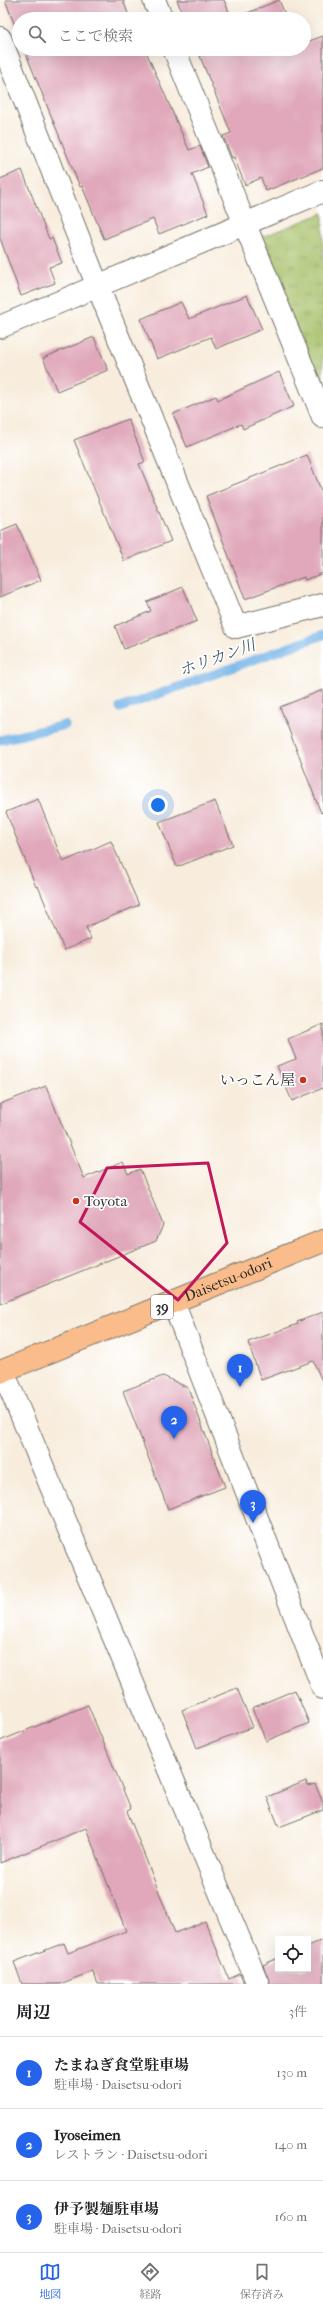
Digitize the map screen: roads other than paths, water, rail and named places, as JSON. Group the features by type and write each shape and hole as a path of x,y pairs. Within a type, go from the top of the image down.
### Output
{"highway":[{"name":"Daisetsu-odori","path":"2,1372 323,1241"}],"street":[{"path":"154,0 159,12"},
{"path":"0,38 98,287 236,627 323,605"},
{"path":"177,56 323,417"},
{"path":"0,327 323,191"},
{"path":"174,1302 323,1688"},
{"path":"2,1372 258,1984"}],"waterway":[{"name":"ホリカン川","path":"120,708 323,635"},
{"name":"ホリカン川","path":"0,740 65,725"}],"place":[{"name":"いっこん屋","path":"303,1080"},
{"name":"Toyota","path":"76,1201"},
{"name":"たまねぎ食堂駐車場","path":"240,1387"},
{"name":"Iyoseimen","path":"174,1439"},
{"name":"伊予製麺駐車場","path":"253,1523"}]}
